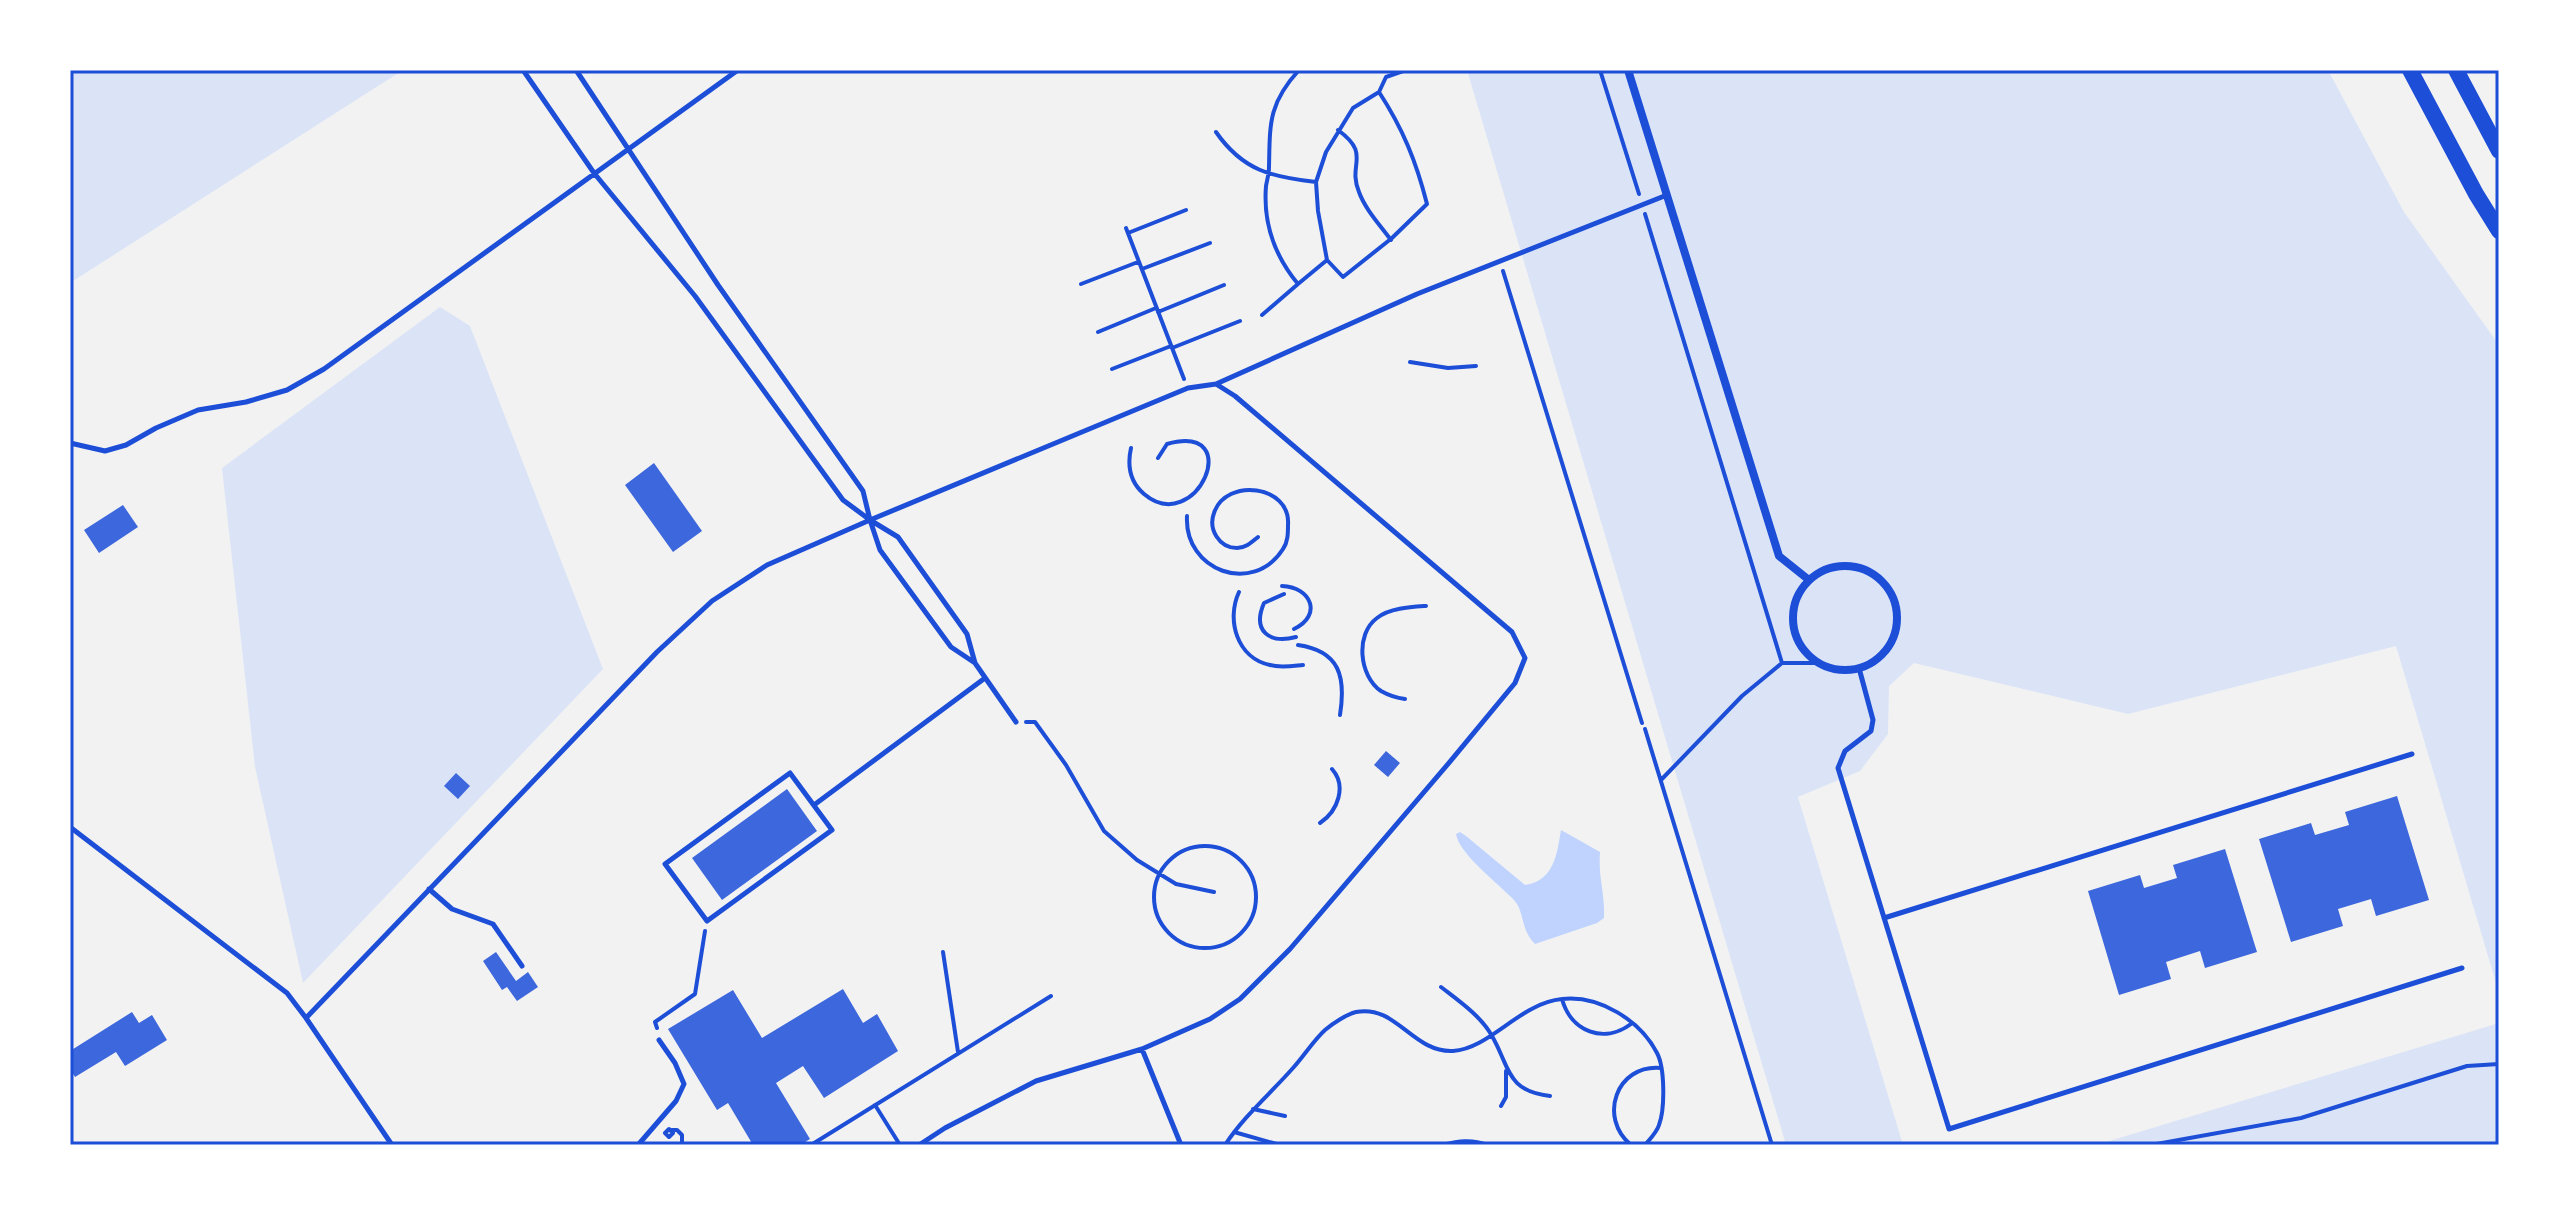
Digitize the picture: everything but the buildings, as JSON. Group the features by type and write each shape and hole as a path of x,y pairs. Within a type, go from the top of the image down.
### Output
{"highway":[{"path":"2410,70 2499,231"},
{"path":"2456,70 2499,151"}],"street":[{"path":"1628,70 1779,556 1809,580"},
{"path":"1842,566 1860,568 1884,582 1894,597 1898,617 1896,635 1885,653 1871,664 1835,670 1818,663 1803,651 1795,635 1792,616 1798,596 1809,580 1824,570 1842,566"}],"lane":[{"path":"523,70 594,173 695,296 843,500 898,537 967,634 975,663 1016,722"},
{"path":"576,70 718,285 863,491 880,550 951,647 975,663"},
{"path":"70,443 105,451 126,445 198,410 246,402 287,390 324,369 738,70"},
{"path":"306,1018 657,652 712,601 767,565 1188,388 1216,384 1417,294 1667,195"},
{"path":"919,1145 945,1128 1036,1081 1142,1049 1210,1019 1240,999 1300,938 1515,683 1525,658 1512,632 1235,396 1216,384"},
{"path":"1859,668 1873,720 1871,731 1845,751 1838,768 1949,1129 2462,968"},
{"path":"814,805 985,678"},
{"path":"1884,918 2412,754"},
{"path":"790,773 832,830 707,921 665,864 790,773"},
{"path":"70,827 287,993 392,1145"},
{"path":"429,889 452,909 493,924 522,966"},
{"path":"638,1145 676,1101 684,1084 675,1063 659,1040"},
{"path":"1142,1049 1181,1145"}],"path":[{"path":"1298,284 1281,264 1267,227 1266,187 1270,117 1284,86 1299,70"},
{"path":"1383,70 1386,77"},
{"path":"1379,92 1398,120 1416,161 1427,204 1391,240 1343,277 1327,260 1319,221 1316,182 1326,152 1353,108 1379,92 1386,77 1406,70"},
{"path":"1600,70 1782,663"},
{"path":"1338,130 1351,140 1358,151 1356,183 1359,194 1391,240"},
{"path":"1216,132 1228,149 1268,175 1316,182"},
{"path":"1186,210 1127,230 1188,388"},
{"path":"1142,269 1210,243"},
{"path":"1262,315 1327,260"},
{"path":"1081,284 1139,261"},
{"path":"1499,262 1772,1145"},
{"path":"1098,332 1224,285"},
{"path":"1112,369 1240,321"},
{"path":"1410,362 1448,368 1476,366"},
{"path":"1131,448 1128,461 1132,478 1142,492 1154,501 1170,503 1187,500 1202,486 1209,471 1206,450 1196,441 1184,439 1167,444 1158,458"},
{"path":"1187,516 1186,530 1192,546 1204,562 1217,570 1242,574 1261,570 1284,549 1289,516 1273,495 1257,490 1240,491 1222,502 1214,512 1212,526 1216,539 1227,546 1247,546 1258,537"},
{"path":"1282,586 1293,586 1303,591 1309,600 1310,612 1306,621 1294,629"},
{"path":"1239,592 1233,605 1232,623 1245,651 1272,666 1303,665"},
{"path":"1284,594 1264,603 1259,614 1261,627 1268,636 1277,640 1296,637"},
{"path":"1405,699 1379,690 1369,677 1362,662 1363,644 1368,627 1378,616 1426,606"},
{"path":"1298,645 1325,653 1333,661 1341,675 1340,715"},
{"path":"1661,780 1742,696 1782,663 1818,663"},
{"path":"1016,722 1035,722 1066,765 1104,831 1137,860 1176,884 1214,892"},
{"path":"1320,823 1337,803 1340,791 1339,777 1332,769"},
{"path":"1209,846 1229,852 1246,866 1255,886 1255,907 1246,927 1233,940 1215,947 1196,947 1178,941 1164,928 1155,911 1154,892 1159,874 1168,862 1194,847 1209,846"},
{"path":"659,1040 655,1022 695,994 707,921"},
{"path":"943,952 959,1053"},
{"path":"1441,987 1473,1013 1492,1035 1506,1068 1522,1088 1550,1096"},
{"path":"811,1145 1051,996"},
{"path":"1562,999 1570,1018 1587,1031 1609,1034 1632,1023"},
{"path":"1225,1145 1253,1109 1324,1031 1354,1012 1377,1011 1431,1049 1456,1051 1492,1035 1514,1017 1539,1006 1562,999 1587,999 1618,1012 1632,1023 1658,1054 1664,1090 1659,1125 1645,1145"},
{"path":"2151,1145 2301,1118 2467,1066 2499,1064"},
{"path":"1501,1106 1506,1097 1506,1068"},
{"path":"1631,1145 1617,1127 1612,1105 1618,1090 1640,1070 1661,1068"},
{"path":"875,1105 900,1145"},
{"path":"1253,1109 1285,1116"},
{"path":"672,1130 682,1135 682,1145"},
{"path":"1234,1132 1280,1145"},
{"path":"1442,1145 1461,1141 1488,1145"}],"shaded area":[{"path":"70,70 403,70 70,283"},
{"path":"1467,70 2328,70 2404,212 2499,345 2499,993 2396,646 2128,714 1914,663 1889,686 1888,734 1860,771 1798,797 1903,1145 1786,1145"},
{"path":"440,307 470,326 603,669 303,983 255,767 222,468"},
{"path":"2499,1023 2499,1145 2096,1145"}],"water":[{"path":"1561,830 1600,852 1604,918 1535,944 1517,905 1464,850 1456,834 1460,832 1466,836 1525,885 1548,872"}]}
